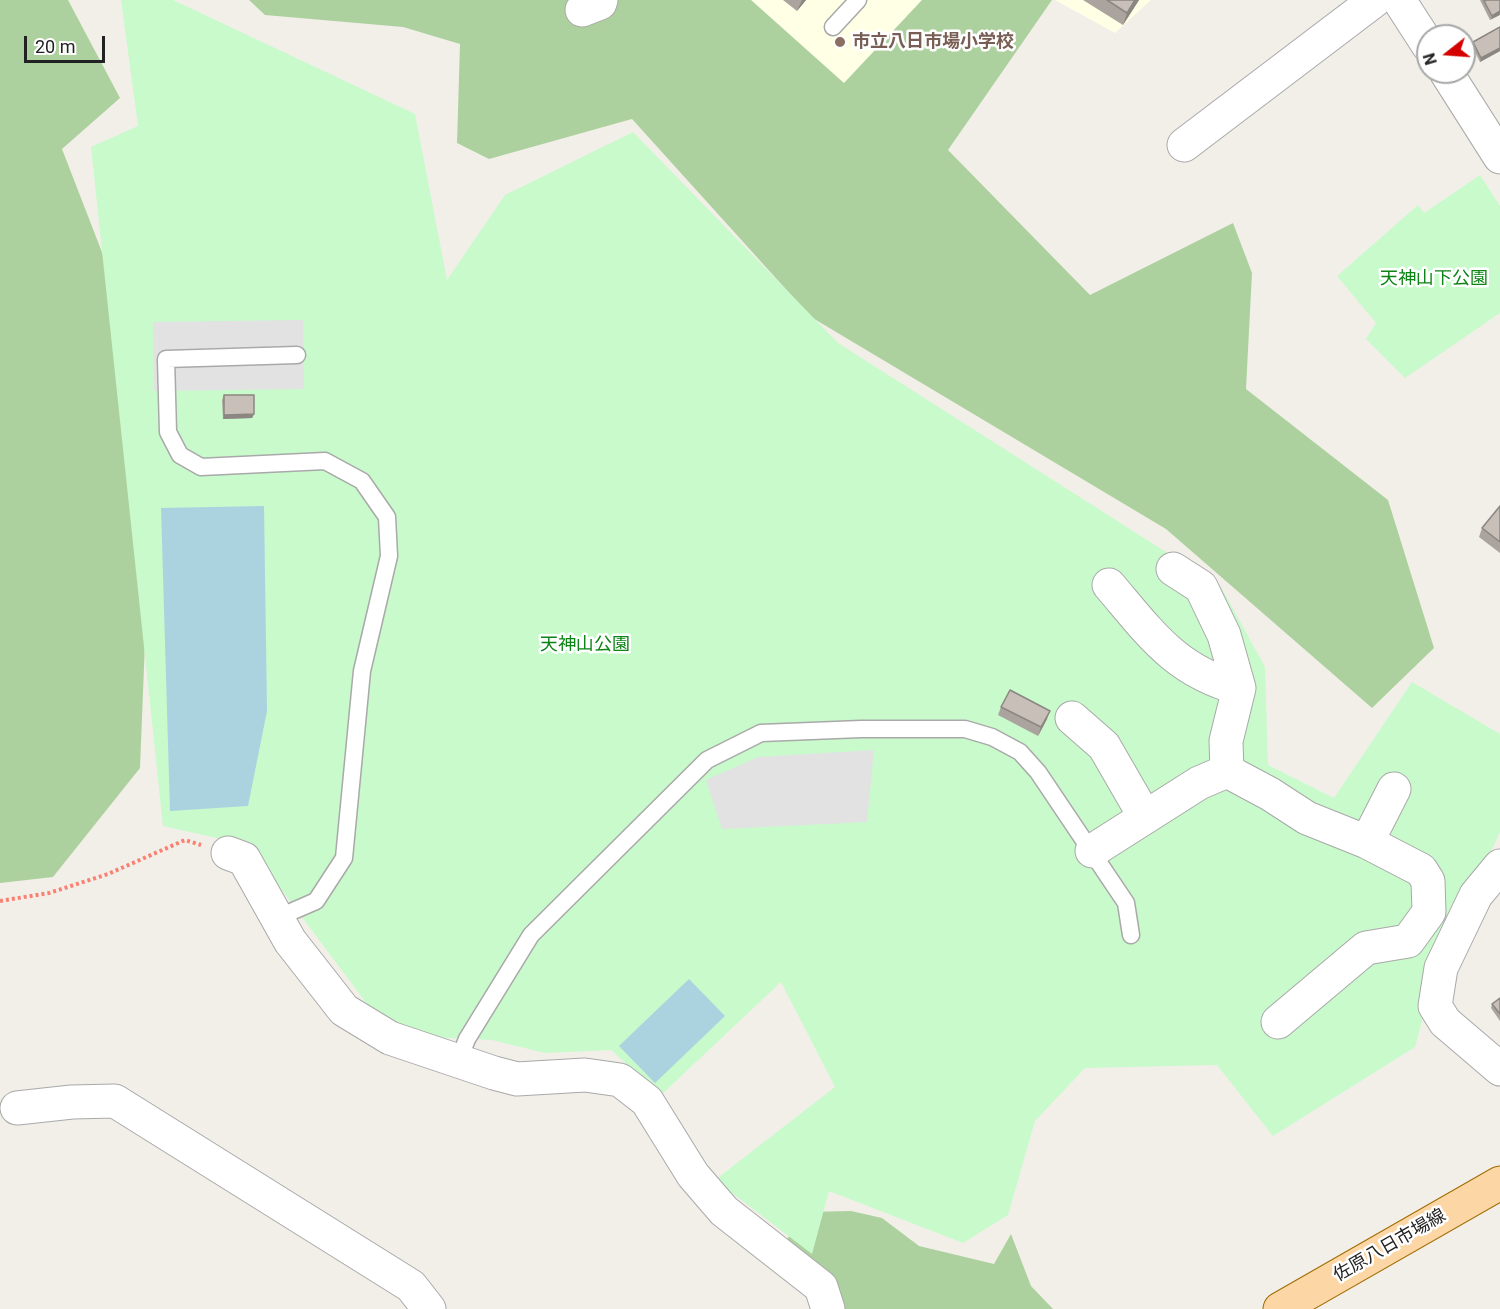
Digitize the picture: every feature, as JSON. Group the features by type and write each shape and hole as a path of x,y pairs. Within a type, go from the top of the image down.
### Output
{"main road":[{"name":"佐原八日市場線","path":"1288,1307 1500,1183"}],"street":[{"path":"1184,145 1375,0"},
{"path":"1399,0 1416,26"},
{"path":"1454,84 1500,157"},
{"path":"1173,569 1201,587 1224,635 1239,688 1226,741 1227,771"},
{"path":"1108,585 1169,654 1210,680 1239,688"},
{"path":"1072,718 1104,746 1145,817"},
{"path":"1092,851 1199,783 1227,771"},
{"path":"1227,771 1270,794 1307,818 1367,842 1421,870 1428,881 1429,912 1408,941 1366,948 1278,1022"},
{"path":"1367,842 1394,789"},
{"path":"228,853 244,858 290,941 344,1010 390,1038 458,1062 517,1079 585,1075 620,1080 647,1101 693,1175 724,1211 821,1287 828,1309"},
{"path":"1500,866 1476,895 1441,968 1435,1006 1445,1022 1500,1069"},
{"path":"1428,881 1447,879 1476,895"},
{"path":"17,1108 72,1102 115,1101 411,1286 429,1309"}],"lane":[{"path":"833,27 858,0"},
{"path":"277,918 316,902 344,858 362,671 389,556 387,517 362,481 325,461 201,467 180,455 168,432 166,359 297,355"},
{"path":"458,1062 467,1039 531,935 676,788 707,760 761,734 965,729 992,737 1020,752 1032,765 1126,903 1131,935"}],"path":[{"path":"0,901 49,893 108,874 185,840 228,853"}],"shaded area":[{"name":"市立八日市場小学校","path":"751,0 922,0 844,84"},
{"name":"市立八日市場小学校","path":"1055,0 1151,0 1115,33"},
{"path":"303,320 304,389 154,391 153,322"},
{"path":"874,750 867,822 722,829 706,780 758,757"}],"green space":[{"path":"0,0 68,0 120,98 62,149 129,322 145,642 140,768 53,877 0,883"},
{"name":"天神山公園","path":"121,0 173,0 415,114 447,280 505,195 633,132 838,343 1221,587 1265,667 1268,765 1334,798 1412,682 1500,734 1500,832 1437,965 1415,1047 1273,1136 1217,1065 1085,1068 1035,1121 1008,1215 963,1243 829,1191 812,1254 715,1180 835,1087 781,982 661,1095 611,1050 545,1053 492,1040 428,1037 379,1020 248,845 163,826 91,147 138,126"},
{"path":"249,0 751,0 844,83 922,0 1052,0 948,150 1090,295 1233,223 1252,273 1246,389 1388,500 1434,648 1372,708 1166,529 811,317 632,119 489,159 457,143 460,44 403,27 265,15"},
{"name":"天神山下公園","path":"1480,175 1500,206 1500,313 1405,378 1366,339 1376,323 1337,276 1418,205 1424,213"},
{"path":"851,1211 882,1218 919,1246 994,1264 1011,1234 1031,1286 1053,1309 837,1309 786,1241 804,1212"}],"water":[{"path":"264,506 267,711 248,806 170,811 161,508"},
{"path":"689,979 725,1016 655,1083 619,1046"}],"building":[{"path":"1107,0 1135,0 1127,13"},
{"path":"1500,0 1500,11 1492,16 1484,1"},
{"path":"1500,27 1500,48 1481,58 1476,48 1476,40"},
{"path":"224,395 254,395 254,414 224,415"},
{"path":"1500,506 1500,542 1482,528"},
{"path":"1010,690 1050,711 1041,727 1001,707"},
{"path":"1500,998 1500,1014 1492,1004"}],"place":[{"name":"市立八日市場小学校","path":"840,42"}]}
